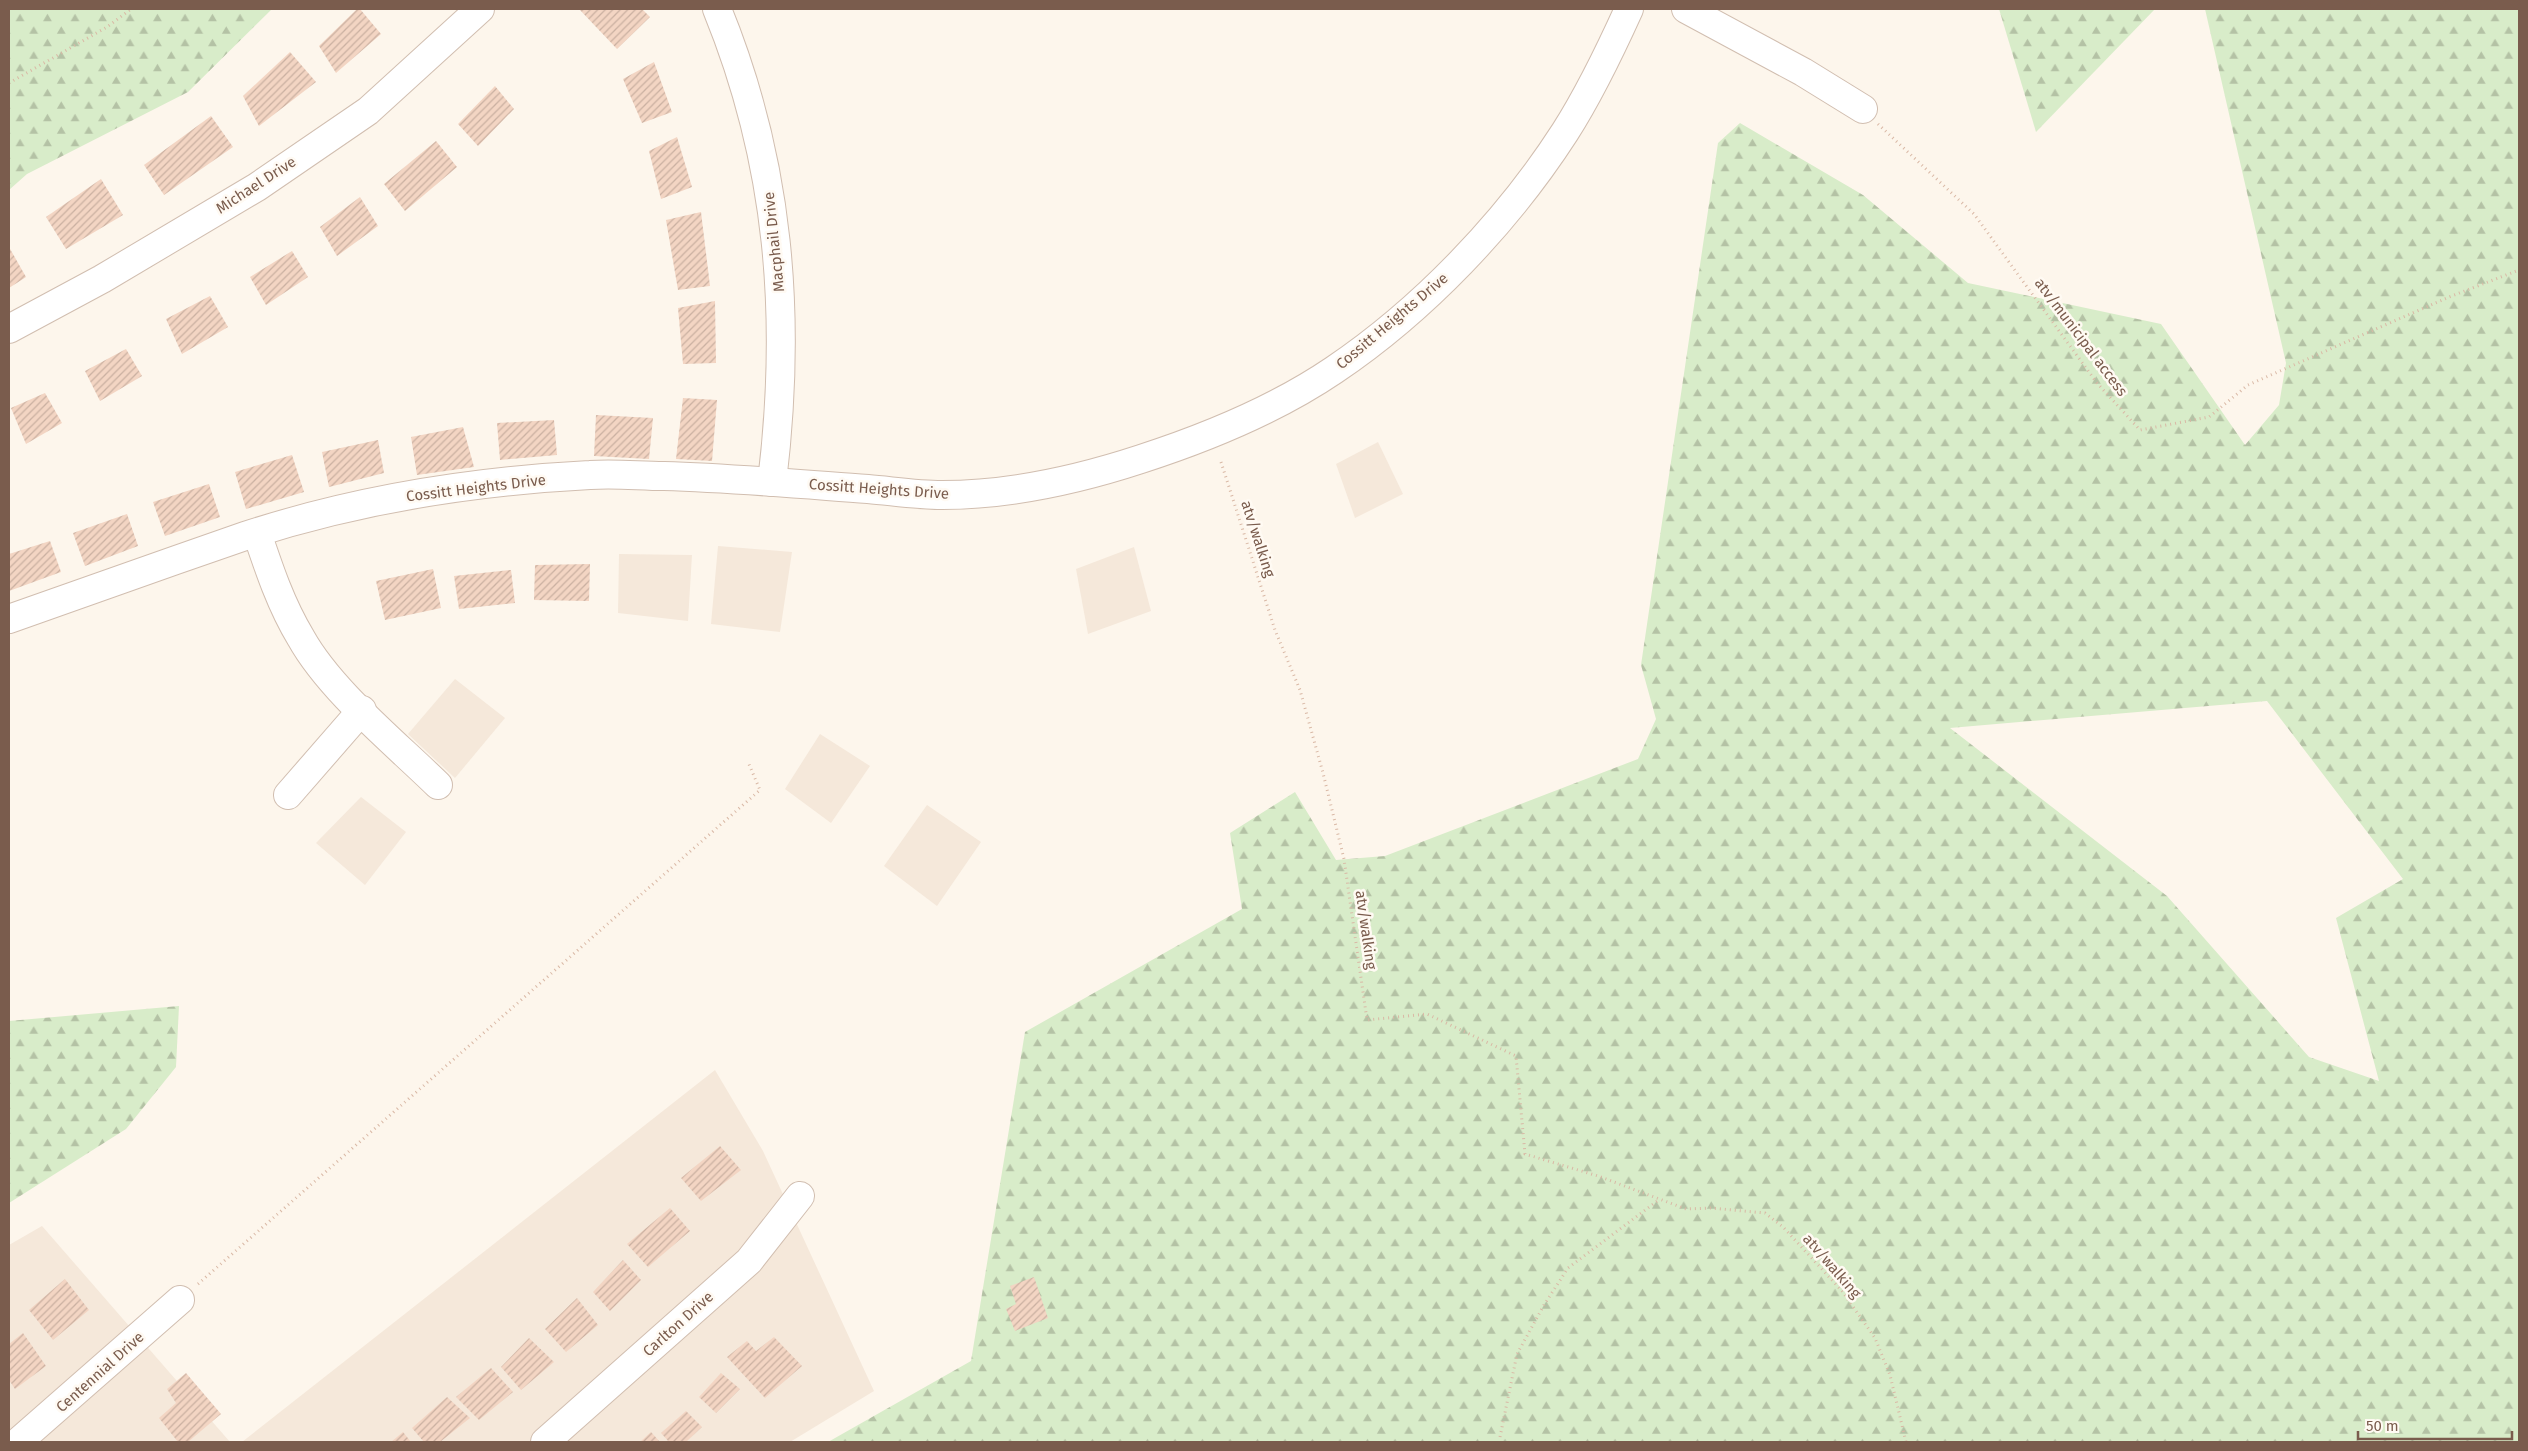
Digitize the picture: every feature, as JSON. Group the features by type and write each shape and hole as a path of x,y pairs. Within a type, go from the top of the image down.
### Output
{"street":[{"name":"Michael Drive","path":"9,329 102,278 257,187 368,111 480,9"},
{"name":"Macphail Drive","path":"718,9 739,64 754,121 777,240 782,363 779,423 772,482"},
{"name":"Cossitt Heights Drive","path":"9,619 257,533 398,498 506,482 594,474 772,482 941,495 1002,492 1063,481 1120,466 1236,425 1284,400 1333,371 1382,333 1455,267 1496,223 1532,180 1564,135 1592,88 1629,9"},
{"path":"1686,9 1803,72 1863,109"},
{"path":"257,533 273,580 301,639 329,678 438,785"},
{"path":"288,795 362,710"},
{"name":"Carlton Drive","path":"545,1442 749,1261 800,1196"},
{"name":"Centennial Drive","path":"18,1442 180,1300"}],"path":[{"path":"9,83 107,27 131,9"},
{"name":"atv/municipal access","path":"1863,109 1974,214 2097,383 2140,430 2209,417 2248,385 2449,298 2519,270"},
{"name":"atv/walking","path":"1221,462 1276,630 1300,690 1323,773 1344,859 1367,1020 1427,1014 1516,1056 1525,1154 1598,1176 1686,1209 1711,1208 1765,1213 1783,1227 1842,1291 1875,1338 1890,1375 1906,1442"},
{"path":"180,1300 760,790 748,762"},
{"path":"1500,1442 1517,1354 1563,1275 1568,1268 1660,1199"}],"shaded area":[{"path":"1378,442 1403,494 1355,518 1336,464"},
{"path":"718,546 792,552 780,632 711,624"},
{"path":"1134,547 1151,611 1088,634 1076,569"},
{"path":"619,554 692,555 688,621 618,613"},
{"path":"455,679 505,718 455,778 408,734"},
{"path":"820,734 870,766 831,823 785,789"},
{"path":"361,797 406,832 365,885 316,843"},
{"path":"927,805 981,842 937,906 884,866"},
{"path":"715,1070 763,1151 874,1391 790,1442 242,1442"},
{"path":"42,1226 230,1442 9,1442 9,1245"}],"green space":[{"path":"9,9 272,9 188,92 27,174 9,190"},
{"path":"1999,9 2155,9 2036,132"},
{"path":"2205,9 2519,9 2519,1442 828,1442 971,1361 1025,1032 1242,909 1230,833 1295,792 1336,860 1385,856 1638,759 1656,719 1641,665 1718,143 1740,123 1863,195 1968,283 2161,324 2245,445 2279,405 2286,363","holes":["2267,701 2403,879 2336,918 2379,1081 2309,1057 2167,896 1950,728"]},
{"path":"179,1006 176,1067 126,1129 9,1203 9,1021"}],"building":[{"path":"357,9 360,9 381,34 336,73 319,46"},
{"path":"579,9 642,9 650,17 617,49"},
{"path":"290,52 316,82 259,126 243,96"},
{"path":"654,62 672,112 642,123 623,79"},
{"path":"495,86 514,109 478,146 458,124"},
{"path":"211,116 233,147 164,195 144,165"},
{"path":"677,137 692,187 661,199 649,151"},
{"path":"436,141 457,167 405,211 384,184"},
{"path":"101,179 123,215 66,249 46,217"},
{"path":"360,197 378,226 337,256 320,227"},
{"path":"701,212 710,286 678,290 666,220"},
{"path":"9,247 26,277 9,288"},
{"path":"292,251 308,277 266,305 250,277"},
{"path":"210,296 228,327 182,354 166,319"},
{"path":"715,301 716,363 683,364 678,308"},
{"path":"126,349 142,376 100,401 85,371"},
{"path":"45,393 62,423 26,444 11,408"},
{"path":"683,398 717,400 712,461 676,459"},
{"path":"596,415 653,418 649,459 594,456"},
{"path":"554,420 557,455 500,460 497,423"},
{"path":"463,427 474,467 417,475 411,437"},
{"path":"378,440 384,473 329,487 322,452"},
{"path":"292,455 304,492 246,509 235,472"},
{"path":"209,484 220,517 165,536 153,502"},
{"path":"127,514 138,546 85,566 73,533"},
{"path":"50,541 61,572 9,591 9,554"},
{"path":"590,564 589,601 534,600 535,565"},
{"path":"433,569 441,608 385,620 376,581"},
{"path":"511,570 515,603 459,609 454,576"},
{"path":"720,1146 741,1170 701,1201 681,1178"},
{"path":"670,1208 690,1231 648,1267 627,1244"},
{"path":"623,1260 641,1280 610,1311 593,1292"},
{"path":"1034,1277 1048,1318 1015,1331 1006,1309 1016,1304 1010,1286"},
{"path":"65,1279 89,1310 53,1340 29,1310"},
{"path":"577,1298 598,1325 566,1352 545,1329"},
{"path":"23,1333 46,1366 15,1389 9,1380 9,1344"},
{"path":"774,1337 802,1366 765,1398 727,1357 747,1341 756,1351"},
{"path":"529,1338 554,1362 521,1390 501,1367"},
{"path":"491,1368 513,1392 479,1420 456,1397"},
{"path":"186,1373 221,1414 188,1442 178,1442 159,1418 176,1403 167,1389"},
{"path":"721,1373 740,1389 716,1413 699,1397"},
{"path":"447,1397 470,1418 440,1442 424,1442 412,1428"},
{"path":"686,1411 702,1427 686,1442 669,1442 661,1433"},
{"path":"403,1432 411,1442 391,1442"},
{"path":"651,1432 660,1442 640,1442"}]}
